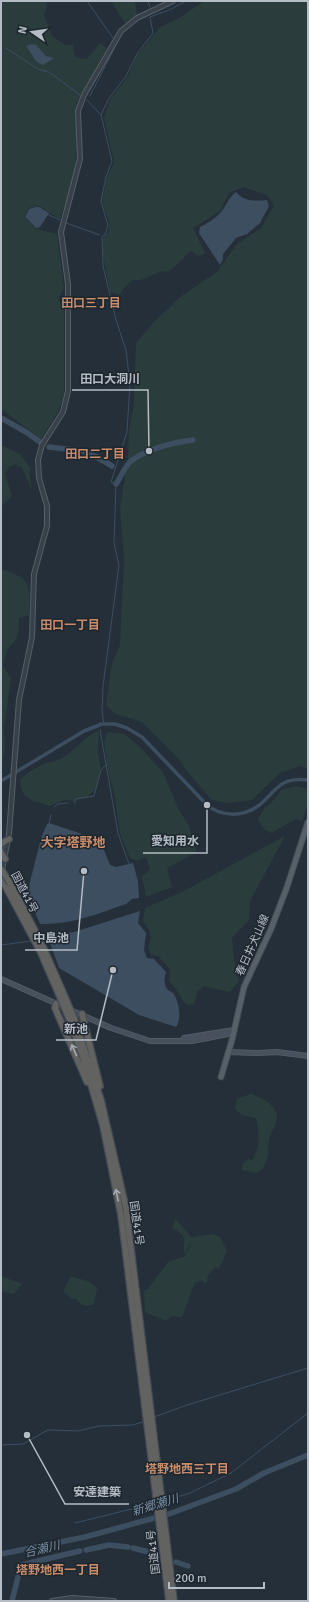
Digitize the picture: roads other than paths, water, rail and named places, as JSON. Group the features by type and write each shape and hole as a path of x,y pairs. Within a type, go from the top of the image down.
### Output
{"highway":[{"path":"1,844 9,839"},
{"path":"1,852 5,859"},
{"name":"国道41号","path":"1,869 8,886 42,951 72,1020 101,1100 119,1175 126,1208 159,1497 169,1601"},
{"name":"国道41号","path":"1,878 8,886"},
{"path":"56,1004 55,1008 82,1068 103,1126"},
{"path":"82,1014 111,1127 118,1160 119,1175"},
{"name":"国道41号","path":"72,1020 103,1126 122,1220 159,1497"},
{"name":"国道41号","path":"162,1530 174,1601"}],"main road":[{"name":"春日井犬山線","path":"221,1077 234,1032 244,987 274,922 292,873 308,822"},
{"path":"1,979 125,1034 150,1041 177,1040 234,1032"},
{"path":"228,1052 258,1054 277,1052 308,1056"}],"street":[{"path":"1,875 9,839 19,700 32,637 34,574 47,526 47,506 39,478 38,460 42,445 63,412 68,391 68,295 61,232 80,159 78,111 84,95 113,43 125,26 137,18 173,1"},
{"path":"52,1601 72,1598 114,1601"}],"water":[{"path":"32,44 36,45 46,56 54,58 43,65 40,64 35,60 26,46"},
{"path":"236,192 246,199 254,201 267,200 269,206 260,223 247,234 236,238 223,254 223,259 220,265 199,233 200,227 211,221 219,214"},
{"path":"39,207 49,213 40,227 36,228 25,217 29,209"},
{"path":"49,823 100,840 110,865 116,867 133,863 138,881 139,898 132,899 126,904 73,921 40,924 27,894 41,838 47,824"},
{"path":"140,911 138,923 146,933 144,950 147,958 154,959 166,972 165,986 173,993 177,1001 179,1019 176,1027 139,1015 59,968 49,940 48,936 74,932"}],"waterway":[{"path":"87,1 113,38"},
{"path":"148,1 150,7"},
{"path":"104,724 102,712 103,686 119,565 114,543 116,484 111,482 127,432 130,384 126,350 116,320 103,266 102,237 105,235 108,225 101,201 106,177 112,161 101,115 108,100 126,76 137,54 153,33 150,17 169,10 186,1"},
{"path":"90,96 117,43"},
{"path":"6,48 38,69 49,72 80,95"},
{"path":"87,100 101,115"},
{"path":"47,214 60,220"},
{"path":"66,223 100,235"},
{"path":"1,418 40,442"},
{"path":"116,484 125,468 135,458 168,445 193,440"},
{"path":"49,447 82,451 93,455 112,466"},
{"path":"1,781 84,731 102,724 115,724 127,728 142,737 207,805 219,812 239,814 252,810 284,783 302,779 308,780"},
{"path":"100,730 118,833 129,864"},
{"path":"75,803 75,799 94,796 101,770 107,764"},
{"path":"54,807 58,804 68,803"},
{"path":"49,823 51,815"},
{"path":"43,940 49,940"},
{"path":"1,945 32,941"},
{"path":"154,1417 187,1405 308,1368"},
{"path":"174,1498 190,1493 231,1473 308,1413"},
{"path":"1,1445 23,1444 48,1430 78,1431 99,1426 133,1425 145,1421"},
{"name":"新郷瀬川","path":"1,1554 85,1537 169,1514 236,1489 264,1473 308,1455"},
{"path":"75,1523 144,1506"},
{"name":"合瀬川","path":"86,1550 109,1545 128,1547"},
{"name":"合瀬川","path":"133,1548 156,1554"},
{"name":"合瀬川","path":"12,1601 21,1565 80,1551"},
{"name":"合瀬川","path":"176,1562 188,1566"}],"place":[{"name":"田口大洞川","path":"149,451"},
{"name":"愛知用水","path":"207,805"},
{"name":"中島池","path":"84,871"},
{"name":"新池","path":"113,970"},
{"name":"安達建築","path":"27,1435"}],"district":[{"name":"田口三丁目","path":"91,303"},
{"name":"田口二丁目","path":"95,454"},
{"name":"田口一丁目","path":"70,625"},
{"name":"大字塔野地","path":"73,842"},
{"name":"塔野地西三丁目","path":"187,1469"},
{"name":"塔野地西一丁目","path":"58,1570"}]}
